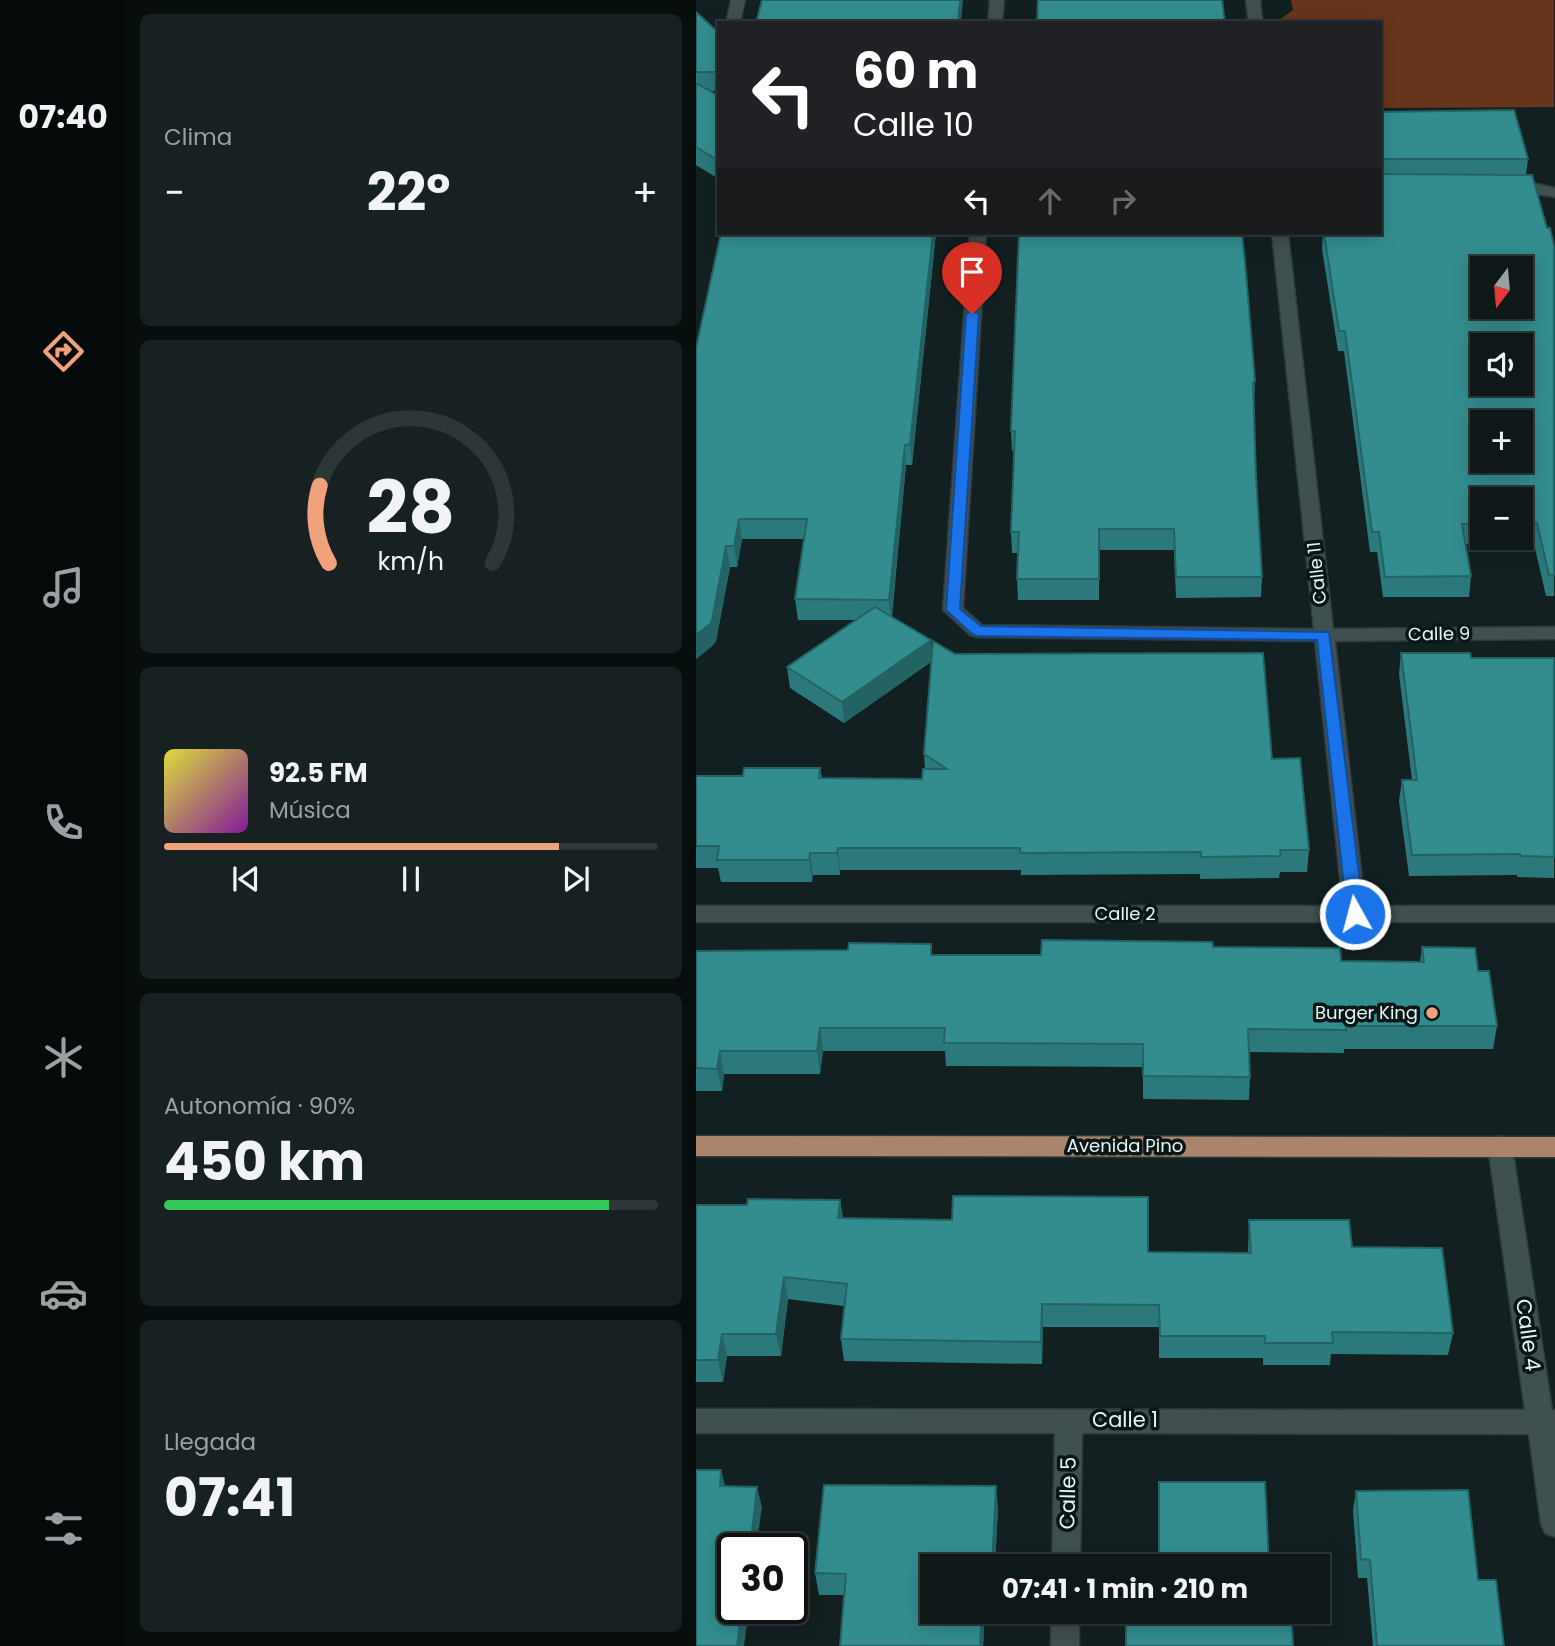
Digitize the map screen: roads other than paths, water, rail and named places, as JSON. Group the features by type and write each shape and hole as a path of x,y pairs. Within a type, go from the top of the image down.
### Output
{"main road":[{"name":"Avenida Pino","path":"696,1146 1555,1147"}],"street":[{"path":"733,21 738,0"},
{"path":"995,21 997,0"},
{"path":"1252,21 1255,19 1253,0"},
{"path":"1498,186 1524,186 1555,193"},
{"name":"Calle 9","path":"978,235 953,610 977,631 1324,635 1555,633"},
{"name":"Calle 11","path":"1280,235 1355,914"},
{"name":"Calle 2","path":"696,914 1555,914"},
{"name":"Calle 4","path":"1500,1146 1547,1422 1555,1524"},
{"name":"Calle 5","path":"1066,1554 1069,1420"},
{"name":"Calle 1","path":"696,1421 1547,1422"},
{"path":"1065,1624 1065,1646"}],"place":[{"name":"Burger King","path":"1432,1013"}]}
